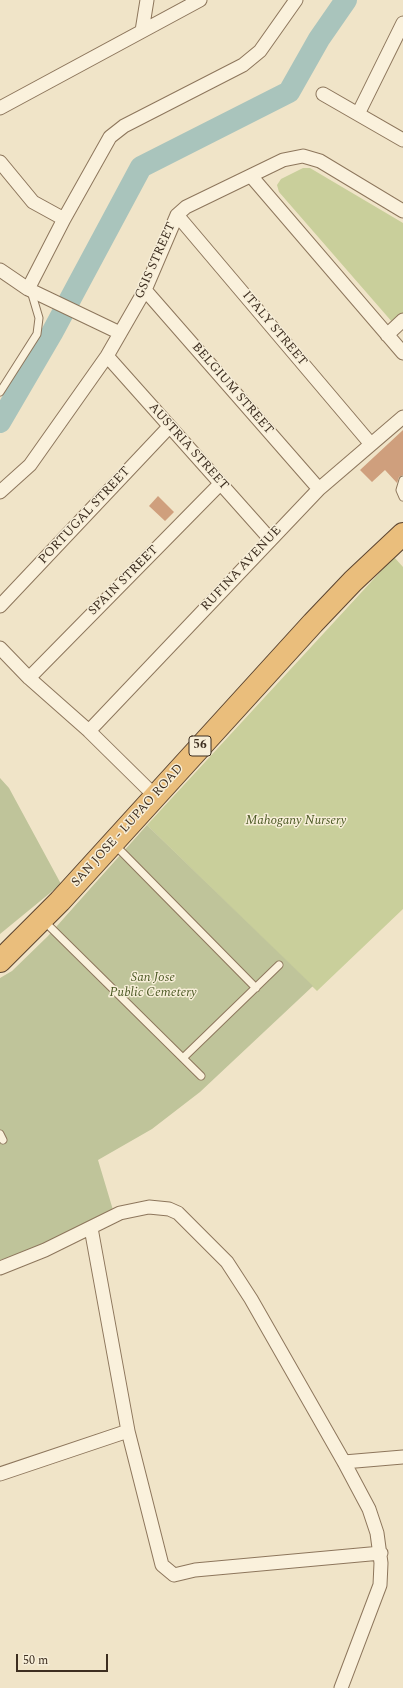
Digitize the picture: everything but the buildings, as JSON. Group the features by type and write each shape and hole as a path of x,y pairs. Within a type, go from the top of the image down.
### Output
{"highway":[{"name":"SAN JOSE - LUPAO ROAD","path":"0,961 43,919 353,580 403,534"}],"street":[{"path":"142,31 147,0"},
{"path":"0,108 200,0"},
{"path":"29,290 64,219 106,142 112,135 124,126 243,66 260,51 296,0"},
{"path":"358,114 403,23"},
{"path":"322,94 403,140"},
{"name":"GSIS STREET","path":"0,492 30,465 107,356 145,290 177,215 186,207 288,158 309,156 320,161 403,211"},
{"path":"0,162 33,202 64,219"},
{"path":"251,176 403,353"},
{"name":"ITALY STREET","path":"177,215 370,443"},
{"path":"0,270 29,290 120,333"},
{"name":"BELGIUM STREET","path":"145,290 319,489"},
{"path":"387,335 403,320"},
{"name":"AUSTRIA STREET","path":"107,356 270,539"},
{"name":"RUFINA AVENUE","path":"89,731 319,489 370,443 403,417"},
{"name":"PORTUGAL STREET","path":"0,606 169,426"},
{"name":"SPAIN STREET","path":"28,678 220,484"},
{"path":"0,648 28,678 89,731 155,796"},
{"path":"0,1268 45,1250 120,1213 149,1207 169,1209 187,1220 235,1272 344,1462 368,1509 377,1533 381,1553 380,1585 341,1688"},
{"path":"91,1228 128,1431 162,1565 174,1575 195,1570 381,1553"},
{"path":"0,1474 128,1431"},
{"path":"344,1462 403,1457"}],"lane":[{"path":"0,392 37,334 39,318 29,290"},
{"path":"403,480 400,490 403,497"},
{"path":"113,842 256,988"},
{"path":"43,919 201,1076"},
{"path":"183,1058 279,965"}],"green space":[{"path":"303,168 310,168 403,223 403,315 393,323 279,192 277,185 281,179"},
{"name":"Mahogany Nursery","path":"394,557 403,567 403,909 317,991 147,825"},
{"path":"0,778 9,788 61,884 0,934"},
{"name":"San Jose Public Cemetery","path":"147,825 313,986 200,1092 152,1129 98,1160 113,1210 32,1250 0,1260 0,978 12,971 48,936"}],"waterway":[{"path":"0,422 52,333 141,167 289,92 319,39 346,0"}]}
